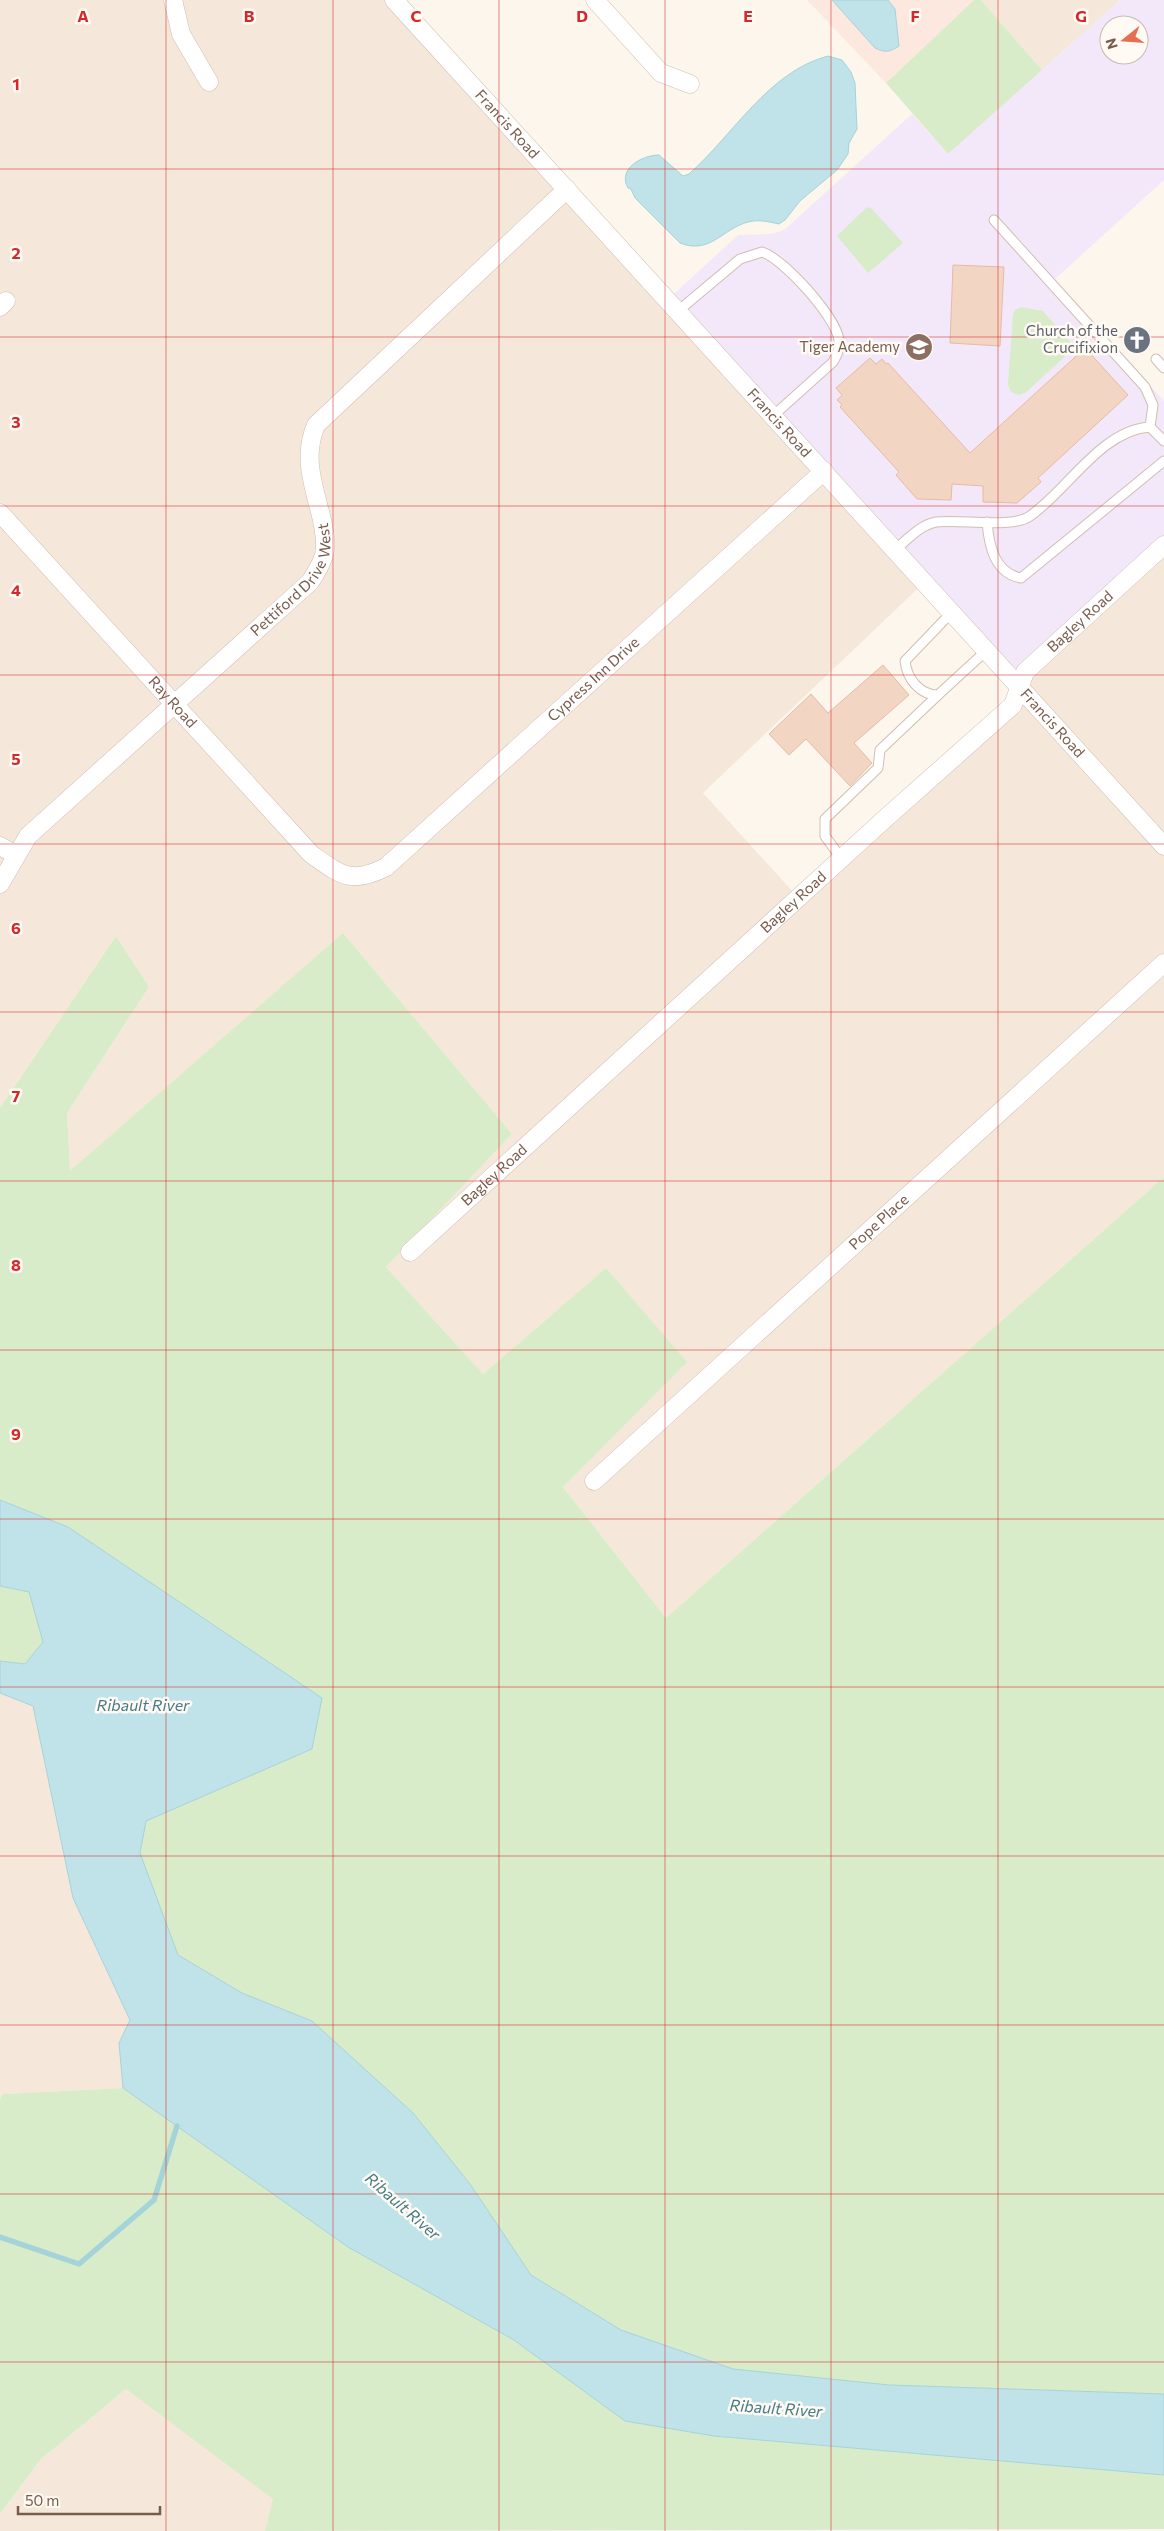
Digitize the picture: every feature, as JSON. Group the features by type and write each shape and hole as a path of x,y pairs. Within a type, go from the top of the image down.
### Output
{"street":[{"path":"173,0 180,34 209,82"},
{"name":"Francis Road","path":"394,0 896,549 1164,846"},
{"path":"595,0 661,73 690,84"},
{"name":"Pettiford Drive West","path":"0,884 28,836 310,582 319,569 325,553 325,536 308,460 310,440 316,425 567,189"},
{"name":"Cypress Inn Drive","path":"356,878 371,875 386,867 824,471"},
{"name":"Ray Road","path":"0,512 311,854 340,874 356,878"},
{"name":"Bagley Road","path":"410,1252 841,858 1013,705 1025,672 1164,545"},
{"path":"0,846 16,855"},
{"name":"Pope Place","path":"594,1481 1164,963"}],"lane":[{"path":"994,220 1145,387 1153,405 1150,427"},
{"path":"678,311 740,259 762,252 772,255 780,262 831,319 840,342 833,362 774,415"},
{"path":"1156,359 1164,368"},
{"path":"896,549 924,526 936,522 1011,522 1029,517 1111,442 1135,428 1150,427 1164,441"},
{"path":"988,522 989,543 997,563 1011,576 1021,578 1164,461"},
{"path":"938,695 925,693 918,688 908,675 905,661 952,612"},
{"path":"841,858 825,836 825,819 878,768 880,750 987,650"}],"shaded area":[{"path":"0,0 407,0 930,577 703,793 795,894 1010,696 1015,669 1164,535 1164,1177 666,1618 563,1487 606,1268 483,1374 386,1267 512,1134 343,933 70,1172 67,1113 149,987 116,936 0,1108"},
{"path":"807,0 974,0 886,83"},
{"path":"981,0 1120,0 1103,15 1099,15 1099,19 1042,70"},
{"name":"Tiger Academy","path":"1120,0 1164,0 1164,180 1055,279 1164,401 1164,535 1015,669 674,294 738,235 771,234 784,230 912,114 948,154 1099,19 1099,65 1149,65 1149,15 1103,15"},
{"path":"0,1693 33,1706 73,1898 130,2020 119,2043 123,2088 3,2094 0,2100"},
{"path":"126,2389 274,2499 265,2531 0,2531 0,2514 40,2460"}],"green space":[{"path":"974,0 981,0 1042,70 948,154 886,83"},
{"path":"870,207 903,243 868,273 837,236 866,208"},
{"path":"1021,307 1043,311 1072,344 1070,352 1025,393 1019,395 1011,392 1008,385 1013,314 1015,310"},
{"path":"343,933 512,1134 386,1267 483,1374 606,1268 687,1362 563,1487 666,1618 1164,1177 1164,2394 889,2385 733,2369 621,2330 531,2275 470,2184 413,2113 312,2021 242,1993 178,1955 140,1853 145,1821 312,1749 322,1698 68,1527 0,1500 0,1108 116,936 149,987 67,1113 70,1171"},
{"path":"0,1586 29,1592 43,1642 25,1664 0,1661"},
{"path":"123,2088 348,2247 514,2340 625,2421 714,2436 1164,2475 1164,2529 265,2531 273,2499 126,2389 40,2460 0,2514 0,2100 3,2094"}],"water":[{"path":"832,0 888,0 895,9 899,46 887,51 875,48"},
{"path":"828,56 842,60 851,72 855,83 857,129 849,143 848,154 837,170 800,201 785,220 779,224 752,221 739,225 716,240 700,246 690,246 680,243 635,198 631,189 628,188 625,181 628,169 645,157 659,155 683,176 689,174 770,90 787,76 807,64"},
{"name":"Ribault River","path":"0,1500 68,1527 322,1698 312,1749 146,1821 140,1853 178,1955 242,1993 312,2021 413,2113 470,2184 531,2275 621,2330 733,2369 889,2385 1164,2394 1164,2475 714,2436 625,2421 514,2340 348,2247 123,2088 119,2043 130,2020 73,1898 33,1706 0,1693 0,1661 25,1664 43,1642 29,1592 0,1586"}],"building":[{"path":"953,265 1004,267 1000,346 950,343"},
{"path":"1085,348 1128,395 1038,478 1041,482 1017,503 983,502 983,486 952,484 951,500 917,499 896,475 899,472 840,407 842,405 837,400 842,395 836,388 870,358 876,364 882,359 886,364 888,363 970,453"},
{"path":"883,665 909,695 854,743 872,763 850,786 806,739 789,755 769,734 811,694 828,713"}],"waterway":[{"path":"0,2237 79,2264 154,2200 177,2126"}],"place":[{"name":"Church of the Crucifixion","path":"1137,340"},
{"name":"Tiger Academy","path":"919,347"}]}
